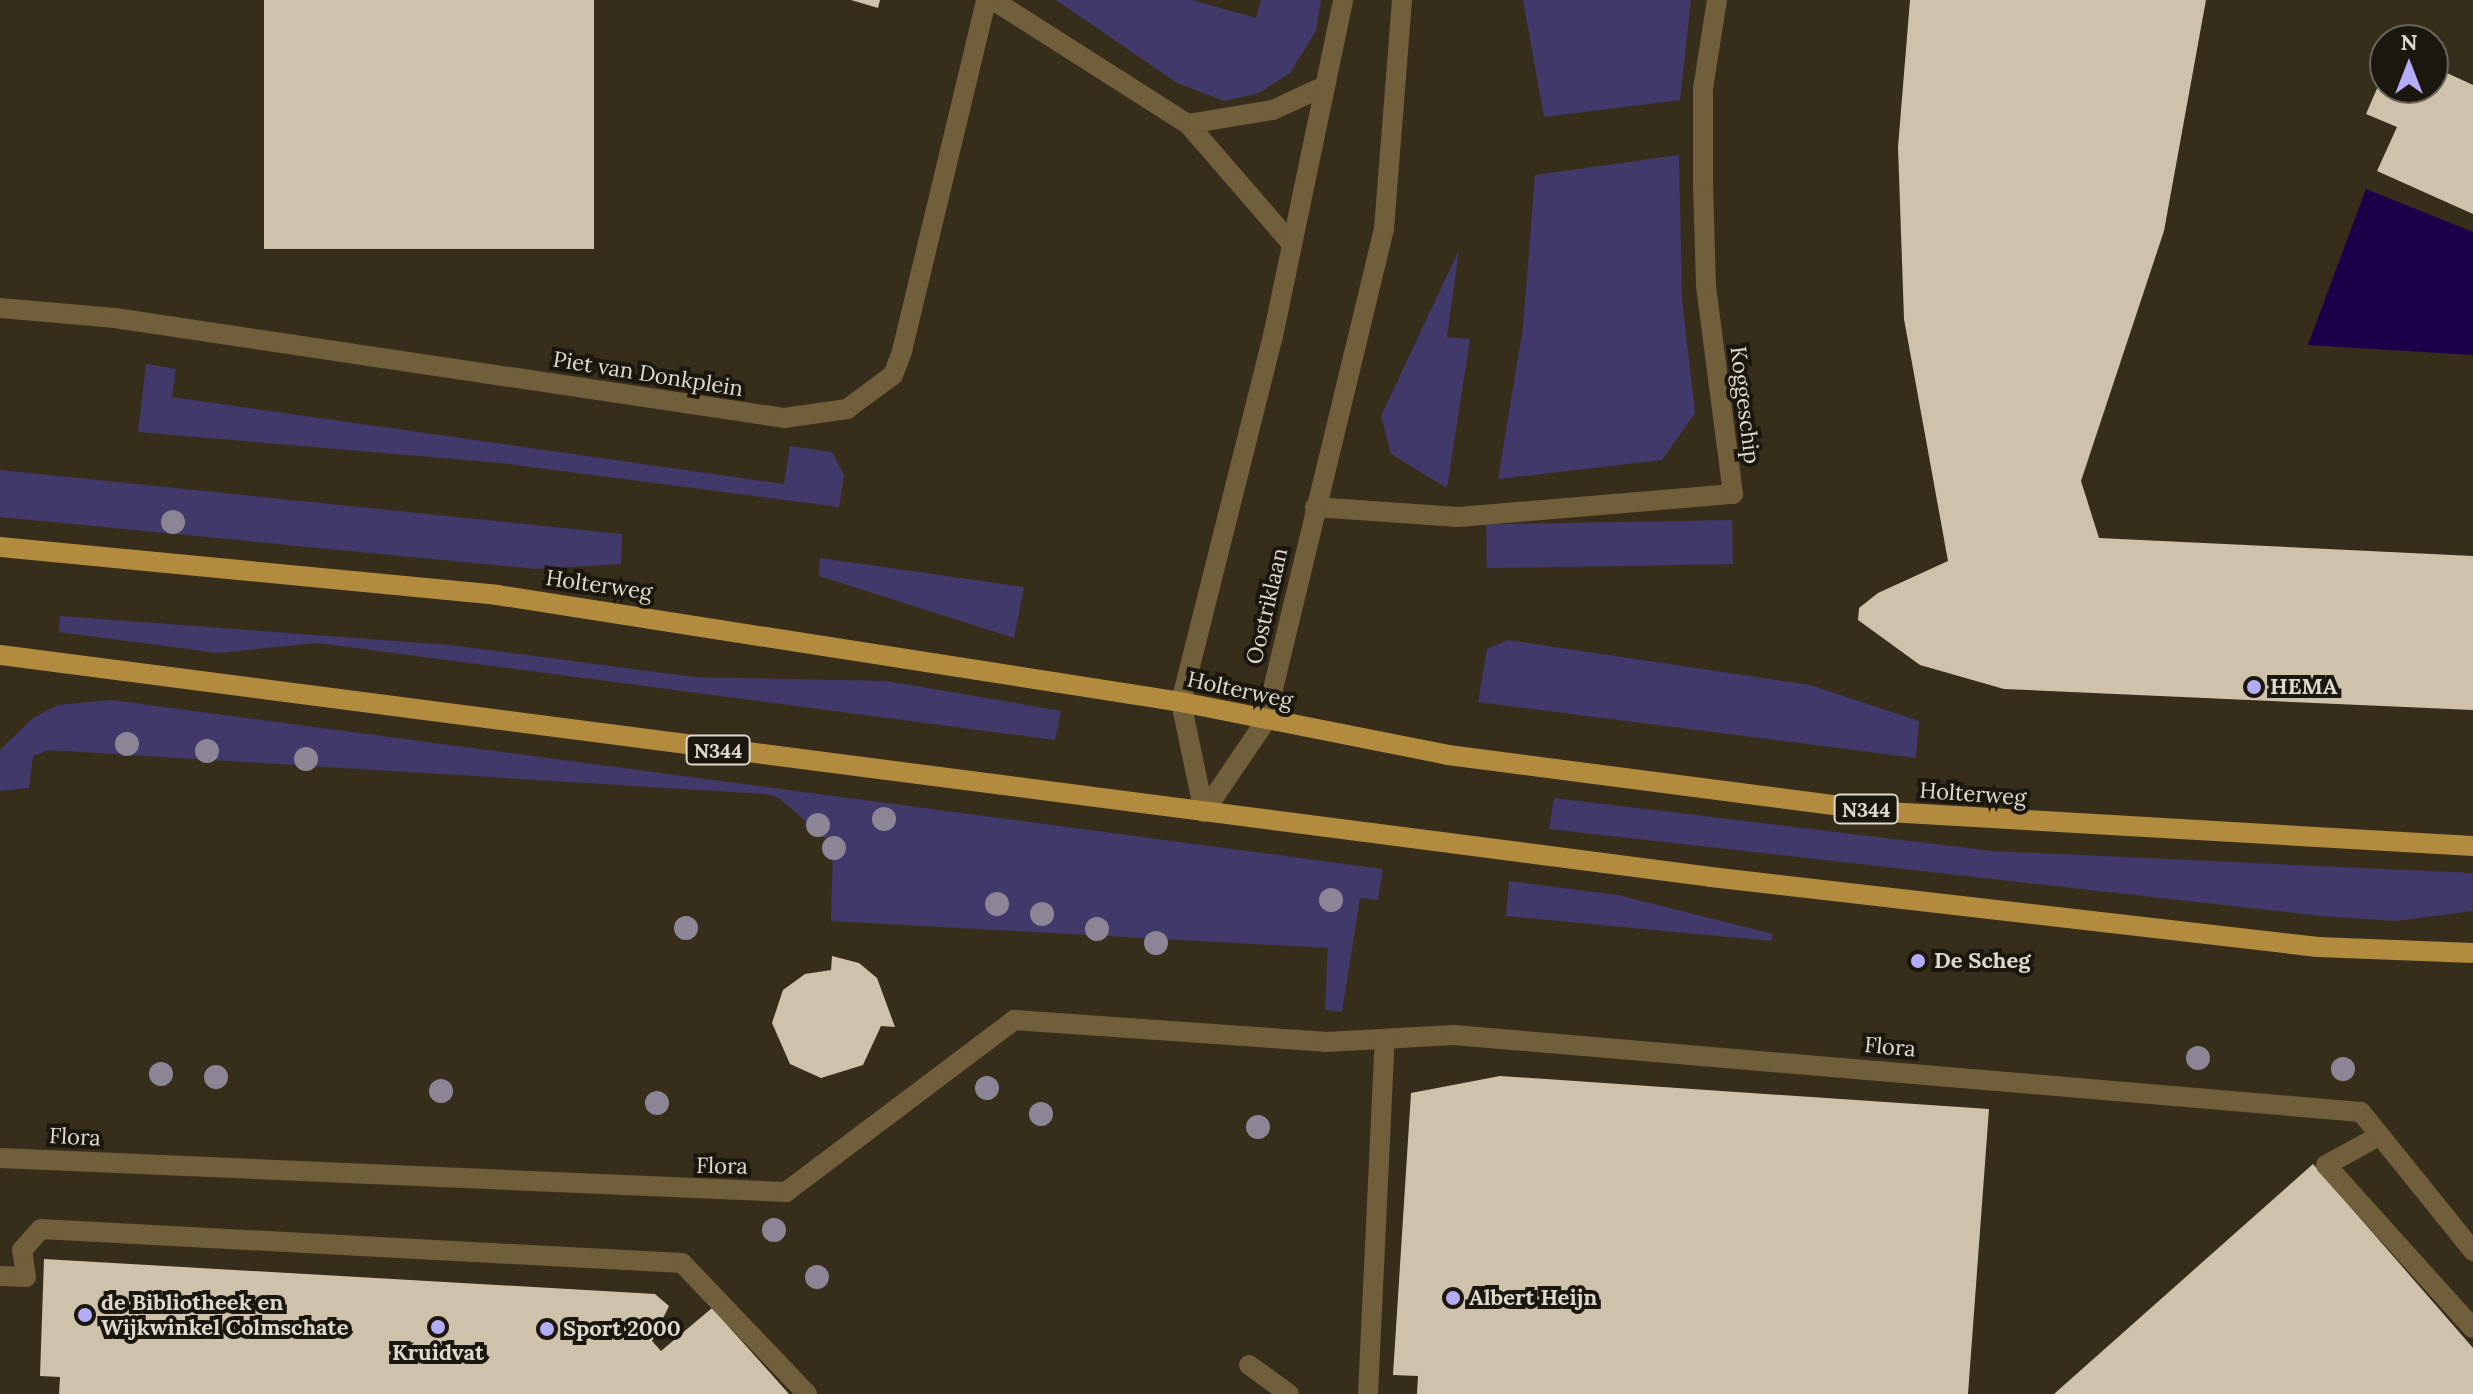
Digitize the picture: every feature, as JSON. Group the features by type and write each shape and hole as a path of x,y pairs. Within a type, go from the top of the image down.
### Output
{"main road":[{"name":"Holterweg","path":"0,547 497,595 1181,702 1265,722 1448,755 1888,812 2473,846"},
{"name":"N344","path":"0,655 1204,812 2213,936 2473,953"}],"street":[{"name":"Piet van Donkplein","path":"0,308 115,318 773,417 847,409 893,375 902,351 986,0"},
{"path":"993,0 1188,124 1292,244"},
{"path":"1204,812 1181,702 1292,244 1343,0"},
{"name":"Oostriklaan","path":"1204,812 1265,722 1384,229 1402,0"},
{"name":"Koggeschip","path":"1315,507 1458,517 1733,494 1706,285 1703,197 1703,89 1717,0"},
{"path":"1188,124 1273,110 1325,86"},
{"name":"Flora","path":"0,1158 786,1192 1014,1020 1325,1042 1454,1035 2361,1112 2377,1137 2473,1251"},
{"path":"1368,1394 1385,1039"},
{"path":"2377,1137 2326,1165 2473,1328"},
{"path":"0,1276 26,1277 22,1250 41,1229 682,1263 807,1394"},
{"path":"1249,1365 1289,1394"}],"shaded area":[{"path":"1056,0 1192,0 1256,18 1261,0 1321,0 1316,31 1290,73 1259,93 1224,101 1177,83"},
{"path":"1523,0 1691,0 1680,100 1544,117"},
{"path":"1679,155 1682,299 1695,413 1662,460 1498,479 1523,327 1535,175"},
{"path":"2366,189 2473,232 2473,355 2308,345"},
{"path":"1459,250 1447,337 1470,339 1447,488 1391,454 1381,416"},
{"path":"146,364 176,369 172,397 784,484 790,446 832,452 844,475 839,507 501,463 138,432"},
{"path":"0,470 622,534 621,564 536,569 0,517"},
{"path":"1732,520 1733,564 1487,568 1486,524"},
{"path":"820,558 1024,587 1014,638 819,576"},
{"path":"60,616 450,645 694,677 887,681 1061,711 1055,740 317,643 218,653 59,632"},
{"path":"1508,640 1810,685 1919,721 1916,758 1478,702 1487,649"},
{"path":"111,700 1383,869 1378,900 1360,898 1342,1012 1325,1010 1328,948 831,921 833,845 779,798 766,794 48,750 33,756 29,788 0,791 0,750 33,718 58,705"},
{"path":"1554,798 1992,851 2473,873 2473,911 2396,921 2321,916 1549,829"},
{"path":"1509,881 1618,895 1773,934 1771,941 1506,916"}],"building":[{"path":"264,0 594,0 594,249 264,249"},
{"path":"851,0 880,0 878,8"},
{"path":"1910,0 2206,0 2164,231 2081,481 2099,538 2473,556 2473,710 2004,689 1920,665 1858,620 1859,608 1878,593 1948,561 1904,319 1898,147"},
{"path":"2449,74 2473,85 2473,214 2377,171 2397,127 2366,114 2370,104 2449,104"},
{"path":"832,956 859,963 877,978 895,1027 881,1026 863,1065 821,1078 790,1064 772,1023 783,990 805,974 831,970"},
{"path":"1500,1076 1989,1109 1968,1394 1417,1394 1418,1376 1393,1375 1411,1093"},
{"path":"2313,1164 2473,1348 2473,1394 2054,1394"},
{"path":"44,1259 655,1294 669,1306 652,1341 661,1351 712,1308 789,1394 59,1394 60,1377 40,1376"}],"place":[{"name":"HEMA","path":"2254,687"},
{"name":"De Scheg","path":"1918,961"},
{"name":"Albert Heijn","path":"1453,1298"},
{"name":"de Bibliotheek en Wijkwinkel Colmschate","path":"85,1315"},
{"name":"Kruidvat","path":"438,1327"},
{"name":"Sport 2000","path":"547,1329"}]}
